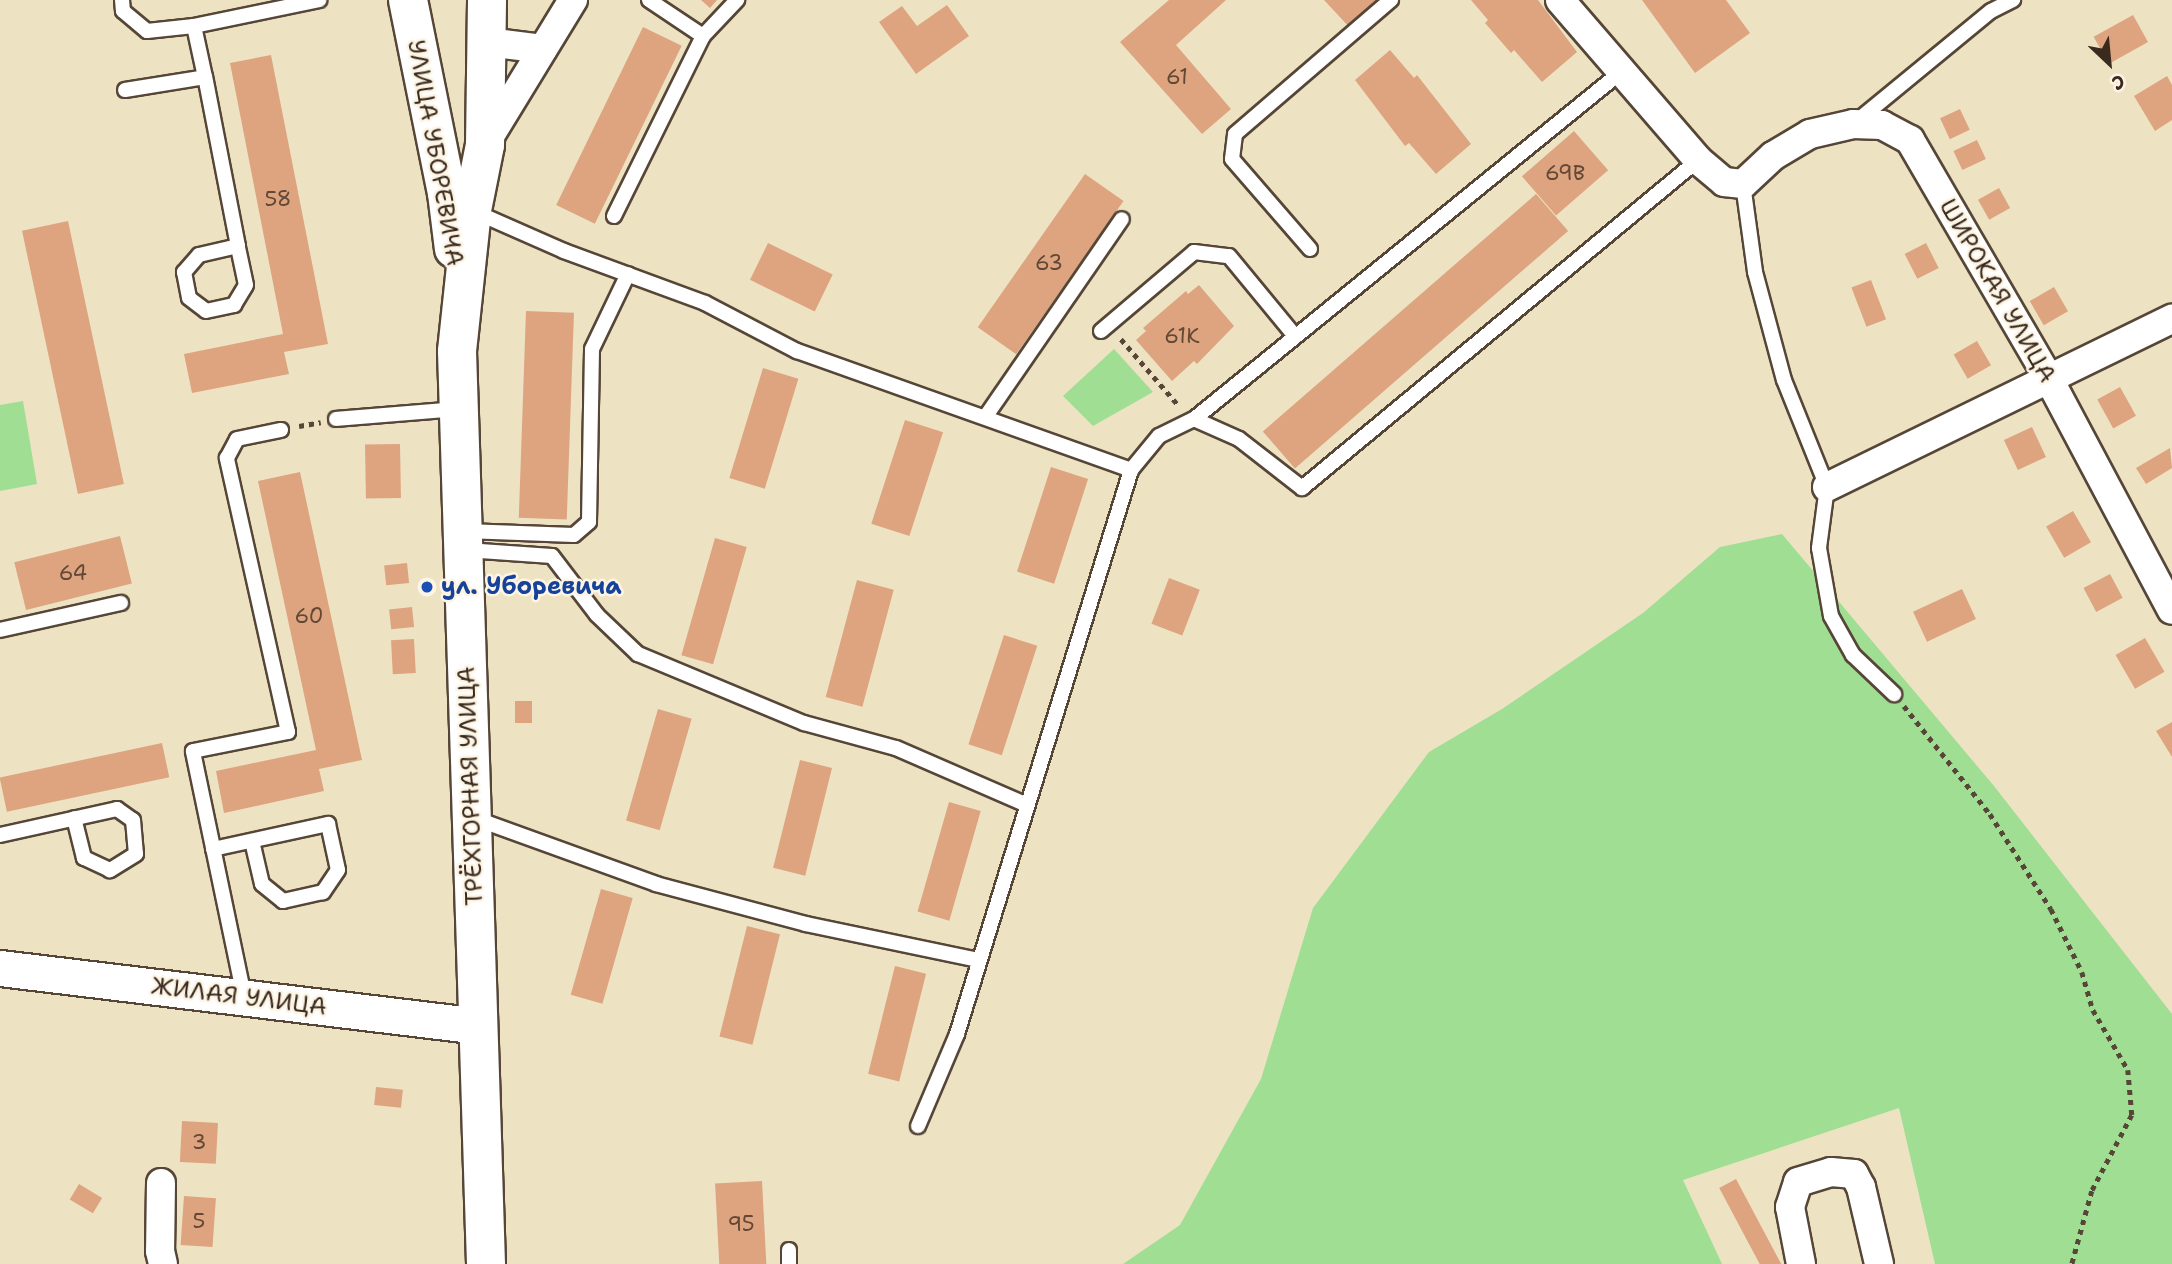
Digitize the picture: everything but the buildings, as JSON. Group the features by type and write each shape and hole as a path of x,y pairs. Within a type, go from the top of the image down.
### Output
{"main road":[{"name":"УЛИЦА УБОРЕВИЧА","path":"408,0 447,193 460,307"},
{"name":"УЛИЦА УБОРЕВИЧА","path":"460,307 472,211 485,145 487,0"},
{"name":"ТРЁХГОРНАЯ УЛИЦА","path":"460,307 457,351 486,1264"}],"street":[{"path":"485,145 573,0"},
{"path":"1560,0 1699,160 1724,182 1743,184"},
{"path":"487,42 543,49"},
{"name":"ШИРОКАЯ УЛИЦА","path":"1743,184 1773,156 1810,134 1853,124 1882,125 1910,140 2050,381 2172,610"},
{"path":"1828,486 2050,381 2172,319"},
{"name":"ЖИЛАЯ УЛИЦА","path":"0,968 478,1026"},
{"path":"1801,1264 1790,1207 1798,1182 1831,1172 1854,1174 1861,1187 1879,1264"},
{"path":"161,1183 160,1251 163,1264"}],"lane":[{"path":"122,0 123,11 147,31 194,26 319,0"},
{"path":"649,0 703,36"},
{"path":"614,216 703,36 737,0"},
{"path":"1310,250 1232,159 1235,134 1391,0"},
{"path":"1853,124 1991,11 2014,0"},
{"path":"194,26 246,285 234,305 206,310 189,298 184,272 199,255 238,246"},
{"path":"918,1126 957,1034 1131,470 1159,436 1193,419 1621,72"},
{"path":"125,90 205,77"},
{"path":"1193,419 1239,439 1302,488 1699,160"},
{"path":"1743,184 1755,272 1784,380 1828,486 1819,548 1831,616 1853,655 1894,694"},
{"path":"472,211 564,251 705,303 797,351 1131,470"},
{"path":"985,416 1122,219"},
{"path":"1105,328 1194,252 1229,256 1295,337"},
{"path":"464,541 574,535 589,522 592,349 628,274"},
{"path":"336,419 460,409"},
{"path":"245,998 193,751 288,732 227,458 237,439 281,430"},
{"path":"464,541 552,556 597,615 638,654 804,723 896,748 1027,805"},
{"path":"0,630 121,603"},
{"path":"0,835 117,808 133,820 136,854 110,870 84,858 74,818"},
{"path":"472,818 656,884 806,925 978,960"},
{"path":"213,849 328,824 338,870 323,892 283,901 262,884 252,841"}],"path":[{"path":"1105,328 1193,419"},
{"path":"281,430 336,419"},
{"path":"1894,694 1990,814 2051,909 2082,972 2093,1010 2128,1070 2132,1115 2092,1191 2072,1264"}],"green space":[{"path":"1114,349 1153,392 1093,426 1063,396"},
{"path":"23,401 37,484 0,491 0,405"},
{"path":"1782,534 1994,786 2172,1014 2172,1264 1935,1264 1899,1108 1683,1180 1722,1264 1123,1264 1180,1225 1261,1079 1313,908 1429,752 1502,709 1643,613 1720,547"}],"place":[{"name":"ул. Уборевича","path":"427,587"}]}
